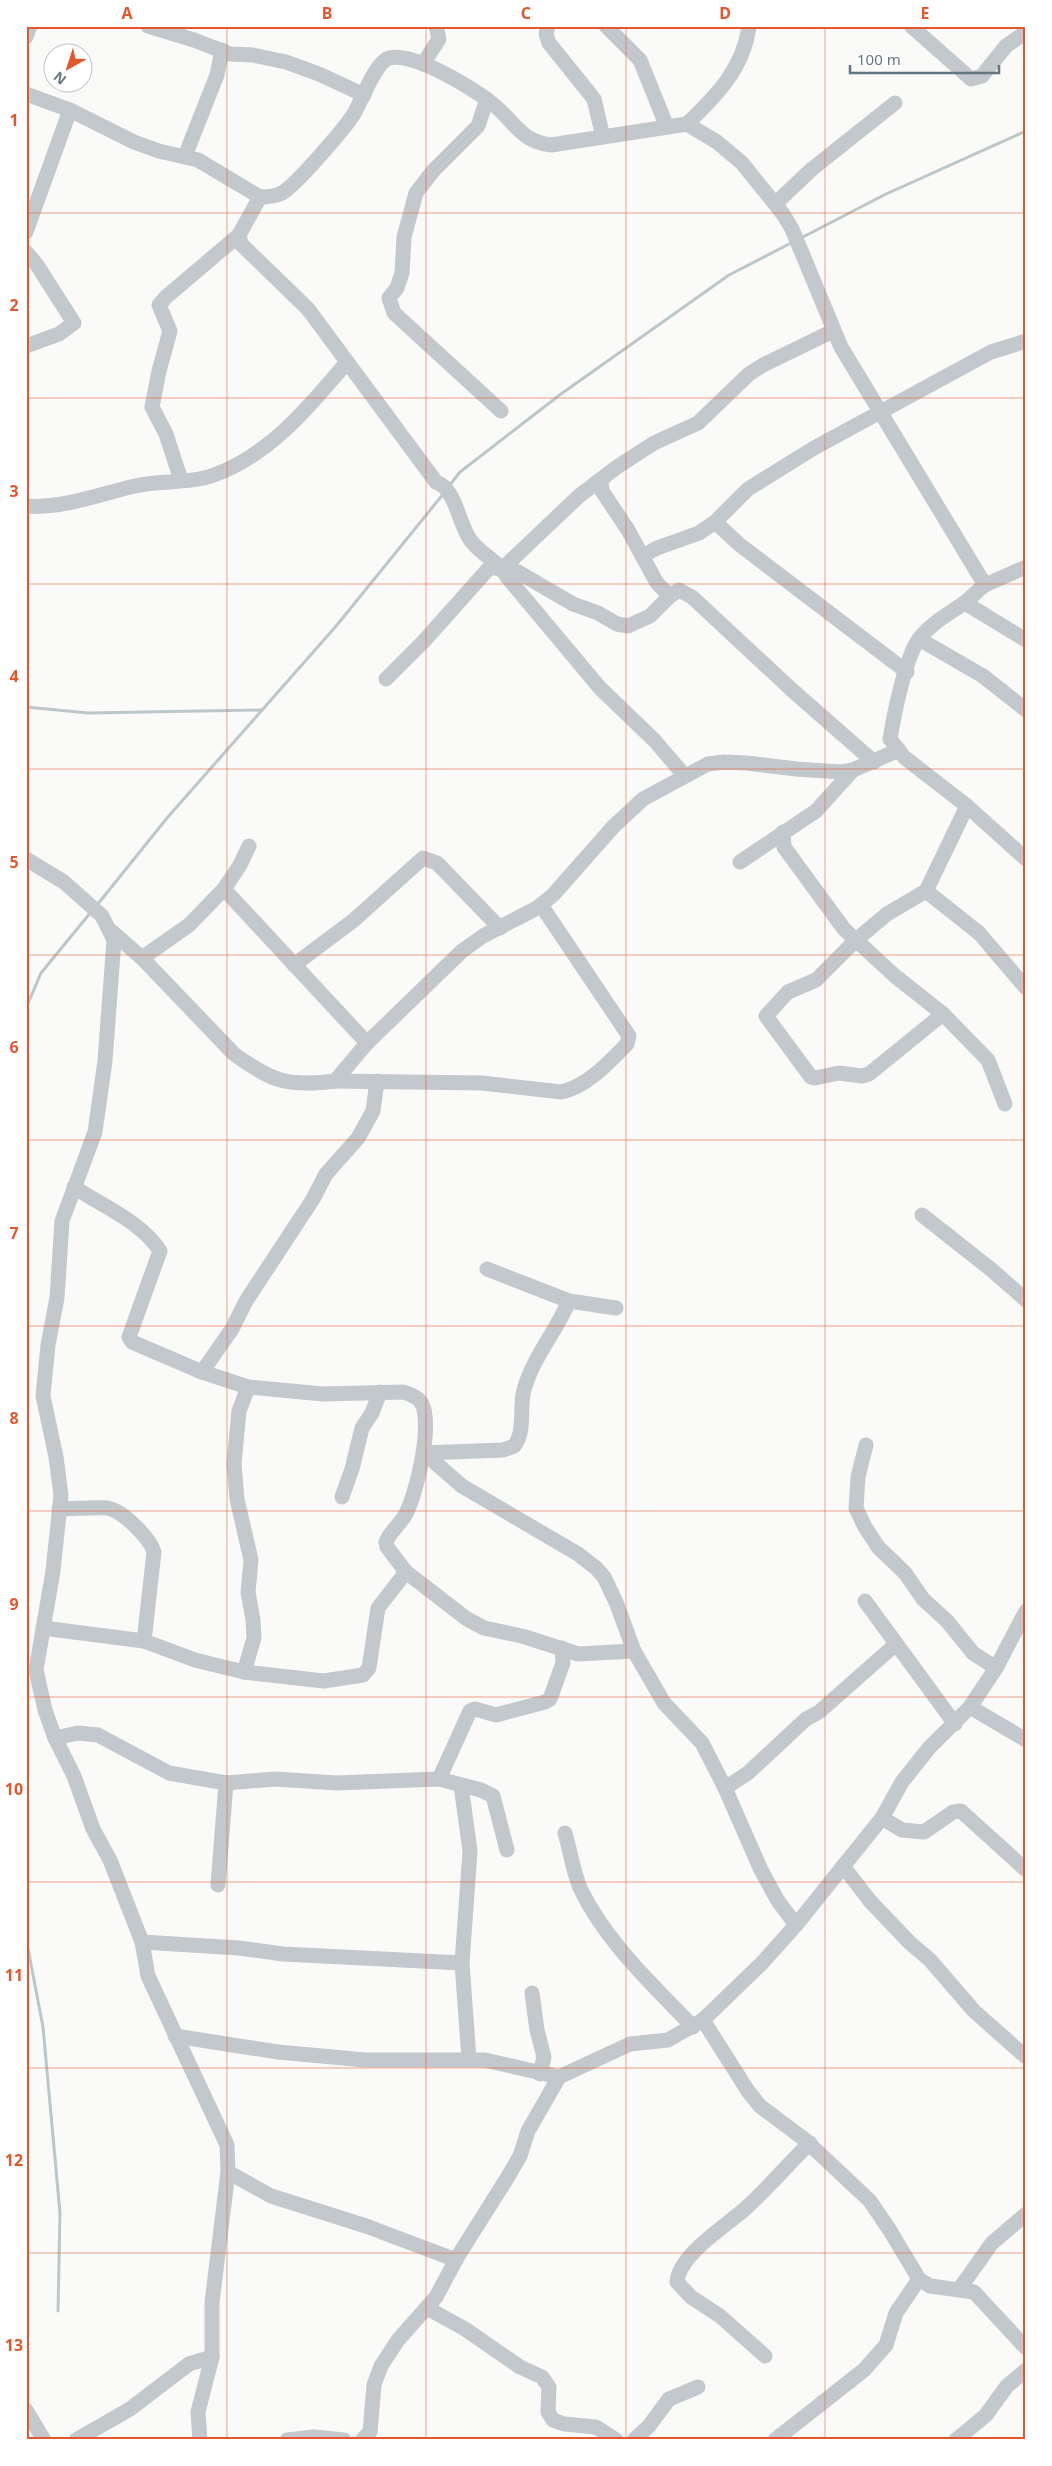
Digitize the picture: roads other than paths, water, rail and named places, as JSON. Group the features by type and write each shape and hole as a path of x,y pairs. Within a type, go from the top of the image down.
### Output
{"street":[{"path":"26,38 30,26"},
{"path":"148,26 230,54 253,55 286,62 319,74 364,95"},
{"path":"423,64 440,39 436,26"},
{"path":"548,26 546,34 549,43 594,98 603,137"},
{"path":"606,26 640,60 667,127"},
{"path":"26,94 70,110 134,142 159,151 198,160 260,197 282,193 301,176 354,114 378,68 386,59 396,57 423,64 462,82 487,99 533,142 551,145 687,124 727,82 739,63 746,43 749,26"},
{"path":"910,26 971,79 982,76 1006,46 1026,32"},
{"path":"185,156 217,75 222,50"},
{"path":"487,99 478,126 433,170 416,193 404,237 402,273 397,288 389,298 394,313 501,410"},
{"path":"775,204 812,169 895,103"},
{"path":"28,224 70,110"},
{"path":"687,124 718,142 742,163 775,204 796,239 833,331 985,584"},
{"path":"181,480 166,434 152,408 159,371 170,331 159,305 239,235 260,197"},
{"path":"239,235 241,244 308,309 436,482 442,484 450,496 470,540 485,557 503,568 507,577 600,688 655,741 684,775"},
{"path":"26,252 37,265 74,324 59,334 26,346"},
{"path":"503,568 579,496 601,480 654,443 698,423 720,404 742,380 763,365 833,331"},
{"path":"642,556 656,548 699,533 715,522 748,489 777,469 880,410 991,352 1025,346"},
{"path":"26,506 39,507 113,493 135,486 209,477 256,452 287,428 347,362"},
{"path":"601,480 602,491 628,530 657,583 670,596"},
{"path":"715,522 740,545 907,672"},
{"path":"386,679 424,641 490,567 518,572 573,604 617,624 628,626 650,616 670,596 679,590 692,597 770,671 874,762"},
{"path":"1026,567 985,584 965,602 938,620 919,639 912,652 893,720 890,739 898,750 967,806 1026,859"},
{"path":"965,602 1026,640"},
{"path":"919,639 983,676 1026,710"},
{"path":"335,1081 367,1043 462,951 483,936 541,905 630,810 643,799 684,775 708,764 724,762 796,770 841,772 853,770 874,762 898,750"},
{"path":"740,862 816,811 853,770"},
{"path":"943,1014 869,1074 862,1076 838,1073 819,1078 811,1077 768,1021 767,1013 788,992 816,980 856,940 886,914 926,890 967,806"},
{"path":"783,832 784,847 844,929 896,976 943,1014 988,1060 1005,1104"},
{"path":"142,958 189,925 224,889 240,865 249,846"},
{"path":"294,965 354,920 423,858 436,863 500,928"},
{"path":"26,859 64,882 94,908 111,931 142,958 234,1054 273,1078 290,1084 308,1085 335,1081 482,1083 547,1092 561,1092 570,1090 590,1079 627,1044 629,1036 541,905"},
{"path":"224,889 367,1043"},
{"path":"926,890 979,933 1026,988"},
{"path":"111,931 114,952 105,1061 94,1132 62,1221 59,1236 59,1279 48,1345 43,1396 59,1475 59,1509 44,1628 36,1670 45,1710 55,1738 74,1776 93,1829 110,1860 142,1942 148,1976 226,2145 228,2172 212,2302 212,2357 198,2412 200,2440"},
{"path":"202,1372 232,1329 246,1300 313,1199 326,1174 358,1138 373,1111 377,1081"},
{"path":"74,1186 136,1227 156,1244 160,1251 129,1337 132,1342 202,1372 248,1387 323,1394 403,1392 414,1396 421,1402 424,1413 424,1454 416,1489 404,1516 386,1542 387,1547 406,1572 466,1619 484,1628 562,1648 578,1654 634,1651"},
{"path":"922,1215 993,1271 1026,1300"},
{"path":"487,1269 569,1301 616,1308"},
{"path":"424,1454 503,1450 514,1446 520,1434 524,1391 530,1372 560,1322 569,1301"},
{"path":"244,1672 254,1638 248,1592 251,1560 237,1499 234,1464 239,1411 248,1387"},
{"path":"342,1497 352,1469 362,1428 372,1413 380,1392"},
{"path":"866,1445 858,1477 856,1508 865,1527 878,1547 905,1573 923,1599 947,1621 973,1653 996,1668"},
{"path":"424,1454 462,1486 578,1554 604,1577 616,1602 634,1651 664,1703 702,1743 726,1788 761,1870 778,1901 796,1925"},
{"path":"59,1509 109,1508 119,1514 151,1544 154,1552 144,1641"},
{"path":"44,1628 144,1641 195,1660 244,1672 324,1681 363,1675 369,1668 378,1608 406,1572"},
{"path":"865,1601 955,1724"},
{"path":"362,2440 370,2432 374,2386 381,2366 398,2340 427,2308 509,2175 520,2156 528,2131 559,2077 630,2044 668,2040 698,2023 762,1963 796,1925 882,1818 902,1782 929,1748 970,1707 996,1668 1026,1611"},
{"path":"726,1788 748,1772 806,1720 819,1712 896,1644"},
{"path":"439,1779 470,1711 475,1709 496,1715 550,1699 563,1663 562,1648"},
{"path":"970,1707 1026,1740"},
{"path":"55,1738 78,1733 98,1735 169,1772 226,1782 275,1778 337,1783 439,1779 481,1790 492,1796 507,1850"},
{"path":"218,1885 226,1782"},
{"path":"462,1785 470,1851 462,1963 469,2059"},
{"path":"882,1818 902,1830 924,1832 953,1812 961,1811 1026,1870"},
{"path":"565,1833 580,1886 594,1913 618,1947 698,2023 748,2091 770,2114 810,2143 870,2201 919,2278 930,2286 960,2288 974,2292 980,2296 1026,2348"},
{"path":"843,1866 870,1901 910,1943 930,1960 974,2011 1026,2057"},
{"path":"142,1942 238,1948 292,1955 462,1963"},
{"path":"532,1993 537,2030 544,2057 540,2074"},
{"path":"175,2036 278,2052 365,2060 485,2060 559,2077"},
{"path":"765,2356 720,2316 691,2297 677,2282 677,2275 700,2245 746,2209 810,2143"},
{"path":"228,2172 271,2196 366,2226 456,2260"},
{"path":"960,2288 992,2243 1026,2214"},
{"path":"776,2440 864,2370 886,2345 896,2313 919,2278"},
{"path":"427,2308 465,2330 520,2367 542,2377 549,2387 548,2412 553,2420 564,2424 596,2427 616,2440"},
{"path":"76,2440 130,2409 189,2364 212,2357"},
{"path":"956,2440 986,2415 1006,2386 1026,2370"},
{"path":"634,2440 649,2426 669,2399 698,2387"},
{"path":"26,2410 44,2440"},
{"path":"287,2440 314,2437 344,2440"}],"waterway":[{"path":"801,238 886,194 1026,131"},
{"path":"449,486 460,472 561,394 729,275 793,242"},
{"path":"97,905 167,818 337,625 444,493"},
{"path":"26,707 88,713 262,710"},
{"path":"26,1008 41,973 91,912"},
{"path":"26,1938 43,2027 60,2213 58,2311"}]}
